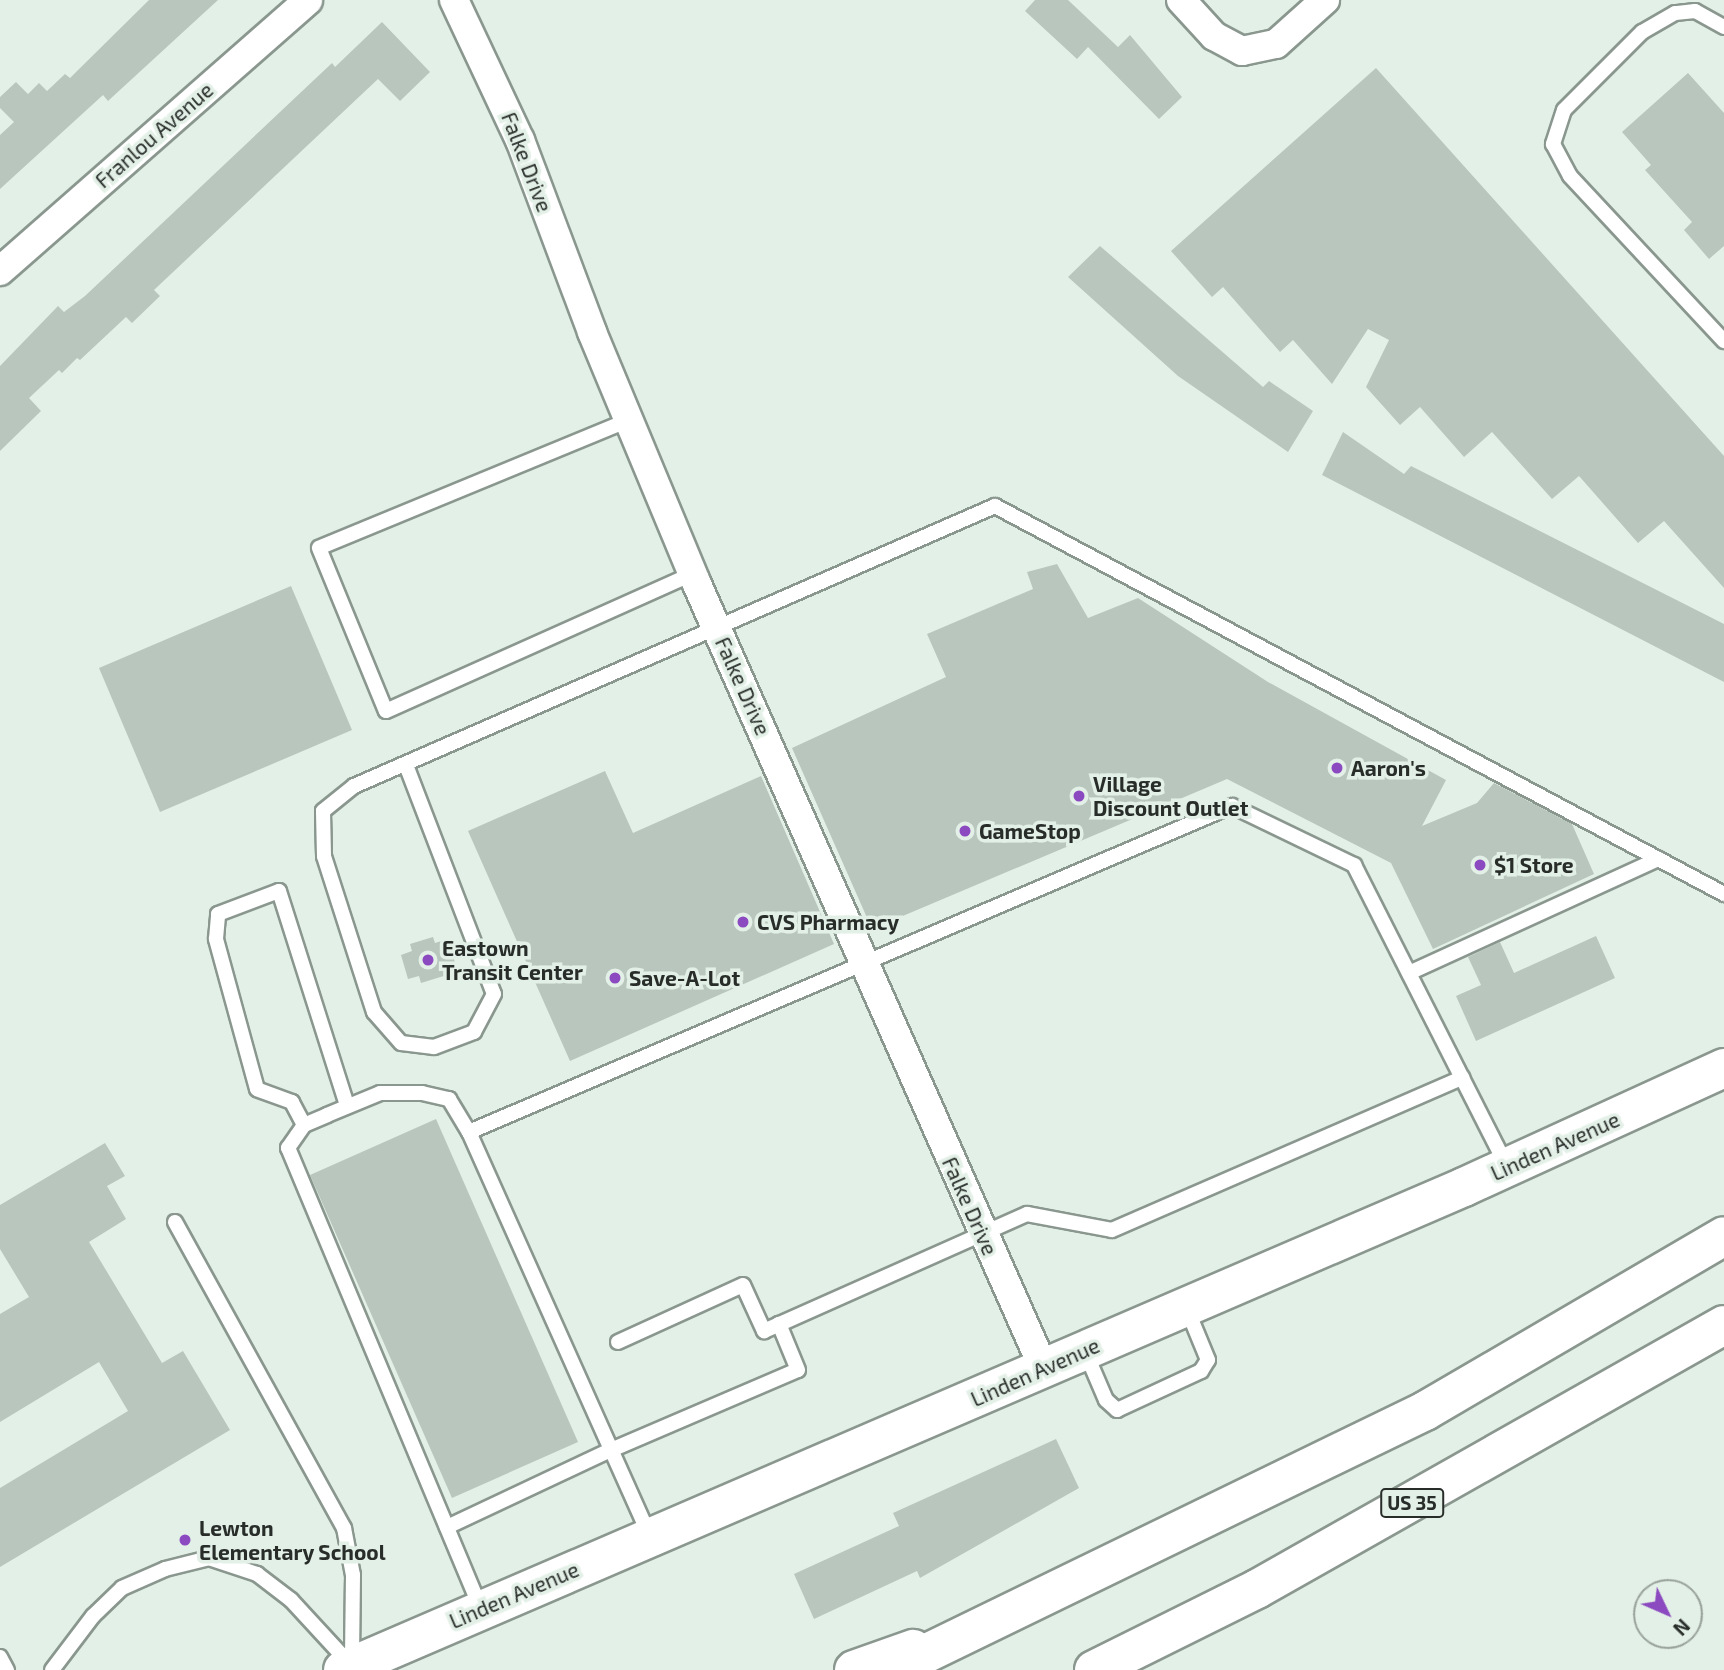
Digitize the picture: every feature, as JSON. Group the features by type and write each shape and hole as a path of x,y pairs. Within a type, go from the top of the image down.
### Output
{"main road":[{"name":"Linden Avenue","path":"348,1668 1508,1167 1724,1068"},
{"path":"892,1670 1425,1411 1724,1237"},
{"name":"US 35","path":"1094,1670 1257,1589 1724,1325"},
{"path":"1119,1670 1257,1589"},
{"path":"854,1670 981,1626"}],"street":[{"name":"Franlou Avenue","path":"0,271 308,0"},
{"name":"Falke Drive","path":"454,0 520,140 692,574 981,1233 1043,1367"},
{"path":"1181,0 1214,36 1242,51 1276,44 1325,0"}],"lane":[{"path":"1724,27 1695,11 1675,13 1642,32 1564,110 1553,144 1570,176 1724,341"},
{"path":"629,420 318,548 386,711 692,574"},
{"path":"406,765 494,994 474,1032 434,1047 401,1043 374,1012 324,856 323,811 354,786 718,630 995,506 1724,894"},
{"path":"469,1132 1231,806 1354,865 1508,1167"},
{"path":"1409,973 1658,859"},
{"path":"303,1125 292,1102 257,1089 216,939 218,914 279,891 347,1106"},
{"path":"618,1342 743,1285 764,1331 1027,1214 1112,1230 1462,1078"},
{"path":"481,1609 288,1148 303,1125 347,1106 380,1093 422,1093 449,1099 469,1132 650,1537"},
{"path":"175,1222 344,1528 353,1575 348,1668"},
{"path":"1084,1350 1106,1400 1117,1409 1201,1371 1208,1360 1186,1307"},
{"path":"447,1527 611,1450 798,1370 779,1324"},
{"path":"52,1670 93,1616 122,1588 164,1569 209,1558 257,1574 291,1600 348,1668"},
{"path":"0,1657 7,1670"}],"building":[{"path":"149,0 218,0 108,101 103,95 0,189 0,135 14,122 0,108 0,97 16,82 28,94 39,83 47,91 65,74 70,78"},
{"path":"1035,0 1068,0 1118,47 1130,35 1182,97 1159,119 1088,47 1077,59 1025,11"},
{"path":"382,22 430,72 400,101 378,79 154,290 160,296 132,323 126,317 80,360 77,358 62,373 59,370 29,398 41,411 0,451 0,366 58,306 64,312 85,296 332,63 335,67"},
{"path":"1376,68 1724,456 1724,588 1664,521 1638,543 1579,476 1552,499 1492,432 1464,457 1420,407 1400,425 1366,387 1389,340 1368,329 1332,384 1293,340 1280,352 1223,287 1212,297 1171,251"},
{"path":"1688,73 1724,113 1724,246 1709,259 1684,230 1692,222 1645,170 1651,165 1622,132"},
{"path":"1100,246 1263,387 1269,381 1313,411 1288,452 1178,376 1068,277"},
{"path":"1343,432 1404,474 1411,466 1724,624 1724,682 1322,475"},
{"path":"1057,564 1088,618 1138,598 1268,682 1446,780 1422,826 1477,803 1494,783 1572,824 1594,874 1433,949 1391,863 1227,779 872,929 792,748 946,677 927,634 1033,589 1027,572"},
{"path":"291,586 352,730 160,812 99,668"},
{"path":"605,771 633,833 761,776 834,944 570,1061 468,831"},
{"path":"1596,936 1615,978 1476,1041 1456,996 1481,985 1468,957 1500,942 1514,973"},
{"name":"Eastown Transit Center","path":"433,937 435,943 448,939 456,966 445,969 447,975 421,983 419,976 408,979 401,955 412,951 410,944"},
{"path":"436,1119 578,1442 452,1498 310,1175"},
{"path":"105,1143 125,1176 107,1186 126,1219 89,1242 162,1363 183,1351 230,1430 0,1567 0,1488 128,1411 99,1362 0,1422 0,1314 29,1297 0,1249 0,1205"},
{"path":"1056,1439 1079,1488 920,1578 917,1571 814,1619 794,1574 899,1526 893,1513"}],"place":[{"name":"Aaron's","path":"1337,768"},
{"name":"Village Discount Outlet","path":"1079,796"},
{"name":"GameStop","path":"965,831"},
{"name":"$1 Store","path":"1480,865"},
{"name":"CVS Pharmacy","path":"743,922"},
{"name":"Eastown Transit Center","path":"428,960"},
{"name":"Save-A-Lot","path":"615,978"},
{"name":"Lewton Elementary School","path":"185,1540"}]}
